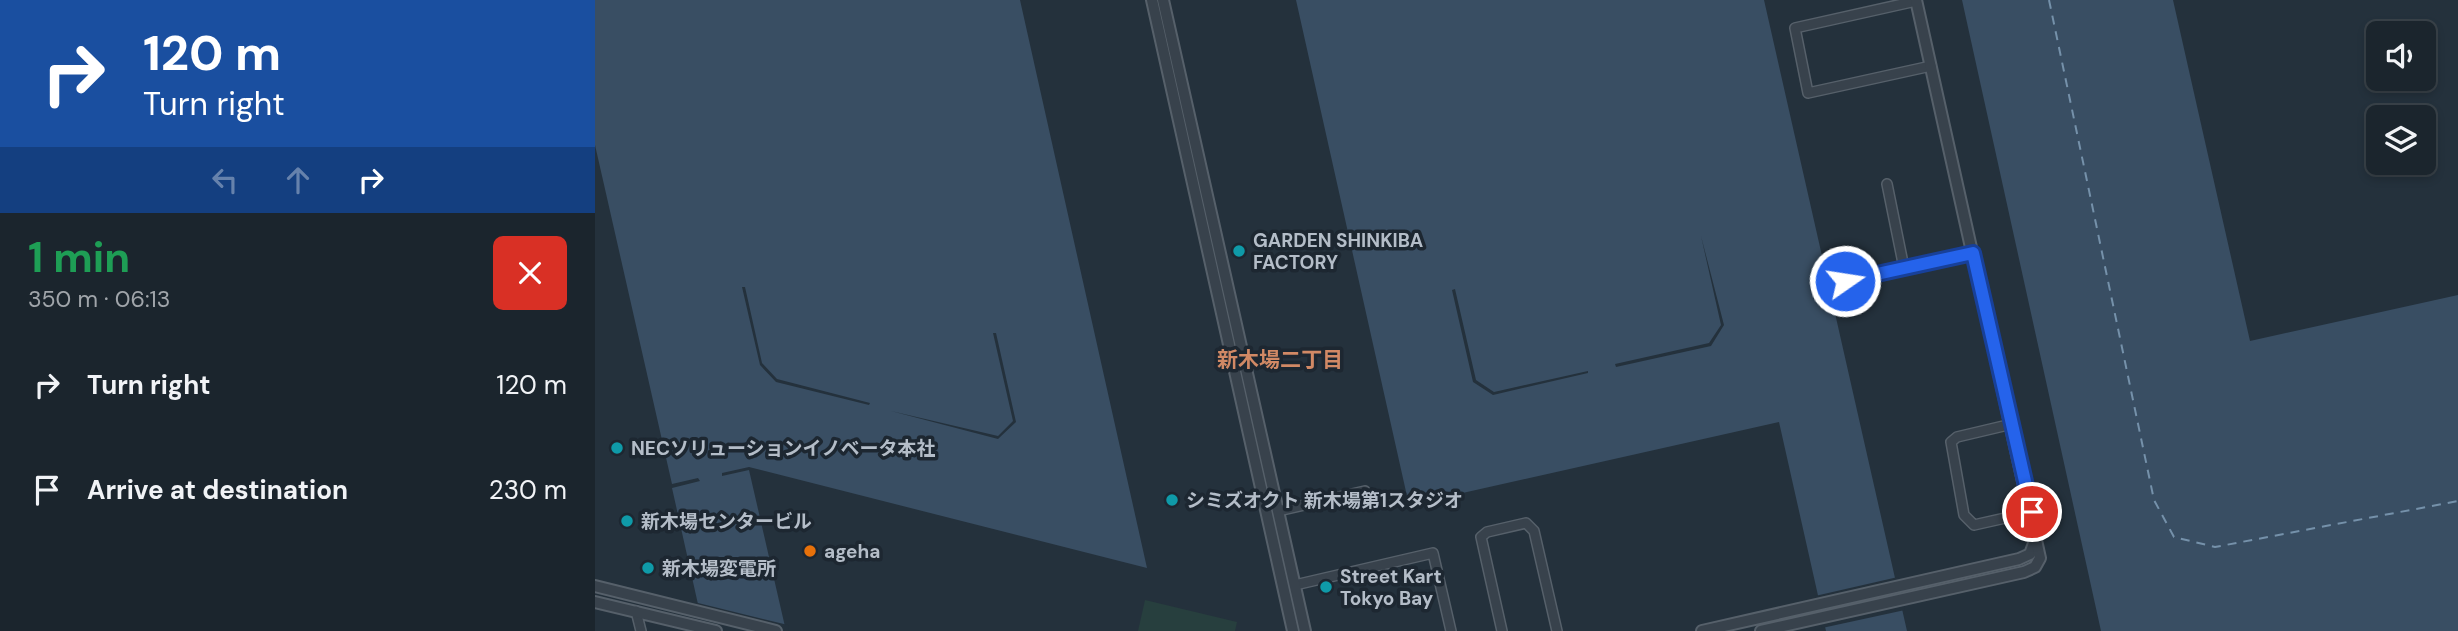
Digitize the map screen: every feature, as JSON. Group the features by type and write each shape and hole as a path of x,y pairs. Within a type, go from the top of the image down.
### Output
{"street":[{"path":"1152,0 1184,118 1249,405 1293,631"},
{"path":"1163,0 1184,118"},
{"path":"1702,631 1802,615 1964,579 2035,567 2041,555 2013,424 1916,0 1794,28 1808,93 1931,66"},
{"path":"1887,184 1905,268"},
{"path":"1845,281 1973,253"},
{"path":"1249,405 1278,511 1305,631"},
{"path":"2013,424 1957,437 1951,442 1964,515 1968,522 1974,525 2032,512"},
{"path":"1278,511 1365,491"},
{"path":"1502,631 1481,537 1487,532 1526,523 1534,534 1557,631"},
{"path":"1295,584 1433,553 1450,631"},
{"path":"595,586 776,631"},
{"path":"595,602 716,631"},
{"path":"636,611 641,631"},
{"path":"1761,631 1802,615"}],"green space":[{"path":"1145,600 1237,622 1235,631 1138,631"}],"water":[{"path":"595,0 1020,0 1147,568 749,467 722,473 722,476 749,470 786,631 704,631 672,488 700,481 698,478 672,484 595,145"},
{"path":"1296,0 1764,0 1907,631 1826,631 1779,422 1409,505"},
{"path":"1962,0 2173,0 2250,341 2458,295 2458,631 2101,631"}],"pier":[{"path":"1701,236 1724,325 1711,346 1616,367 1615,364 1709,343 1721,325"},
{"path":"742,287 745,287 762,363 777,379 870,403 869,405 776,382 760,365"},
{"path":"1455,289 1476,380 1494,392 1588,373 1493,395 1473,382 1452,290"},
{"path":"993,333 996,333 1016,422 998,439 891,411 998,436 1013,421"},
{"path":"1898,577 1905,610 1822,628 1815,596"},
{"path":"694,602 788,625 789,631 701,631"}],"ferry route":[{"path":"2049,0 2154,500 2174,537 2215,547 2458,501"}],"place":[{"name":"GARDEN SHINKIBA FACTORY","path":"1239,251"},
{"name":"NECソリューションイノベータ本社","path":"617,448"},
{"name":"シミズオクト 新木場第1スタジオ","path":"1172,500"},
{"name":"新木場センタービル","path":"627,521"},
{"name":"ageha","path":"810,551"},
{"name":"新木場変電所","path":"648,568"},
{"name":"Street Kart Tokyo Bay","path":"1326,587"}],"district":[{"name":"新木場二丁目","path":"1280,360"}],"route":[{"path":"1845,281 1973,253 2032,512"}]}
